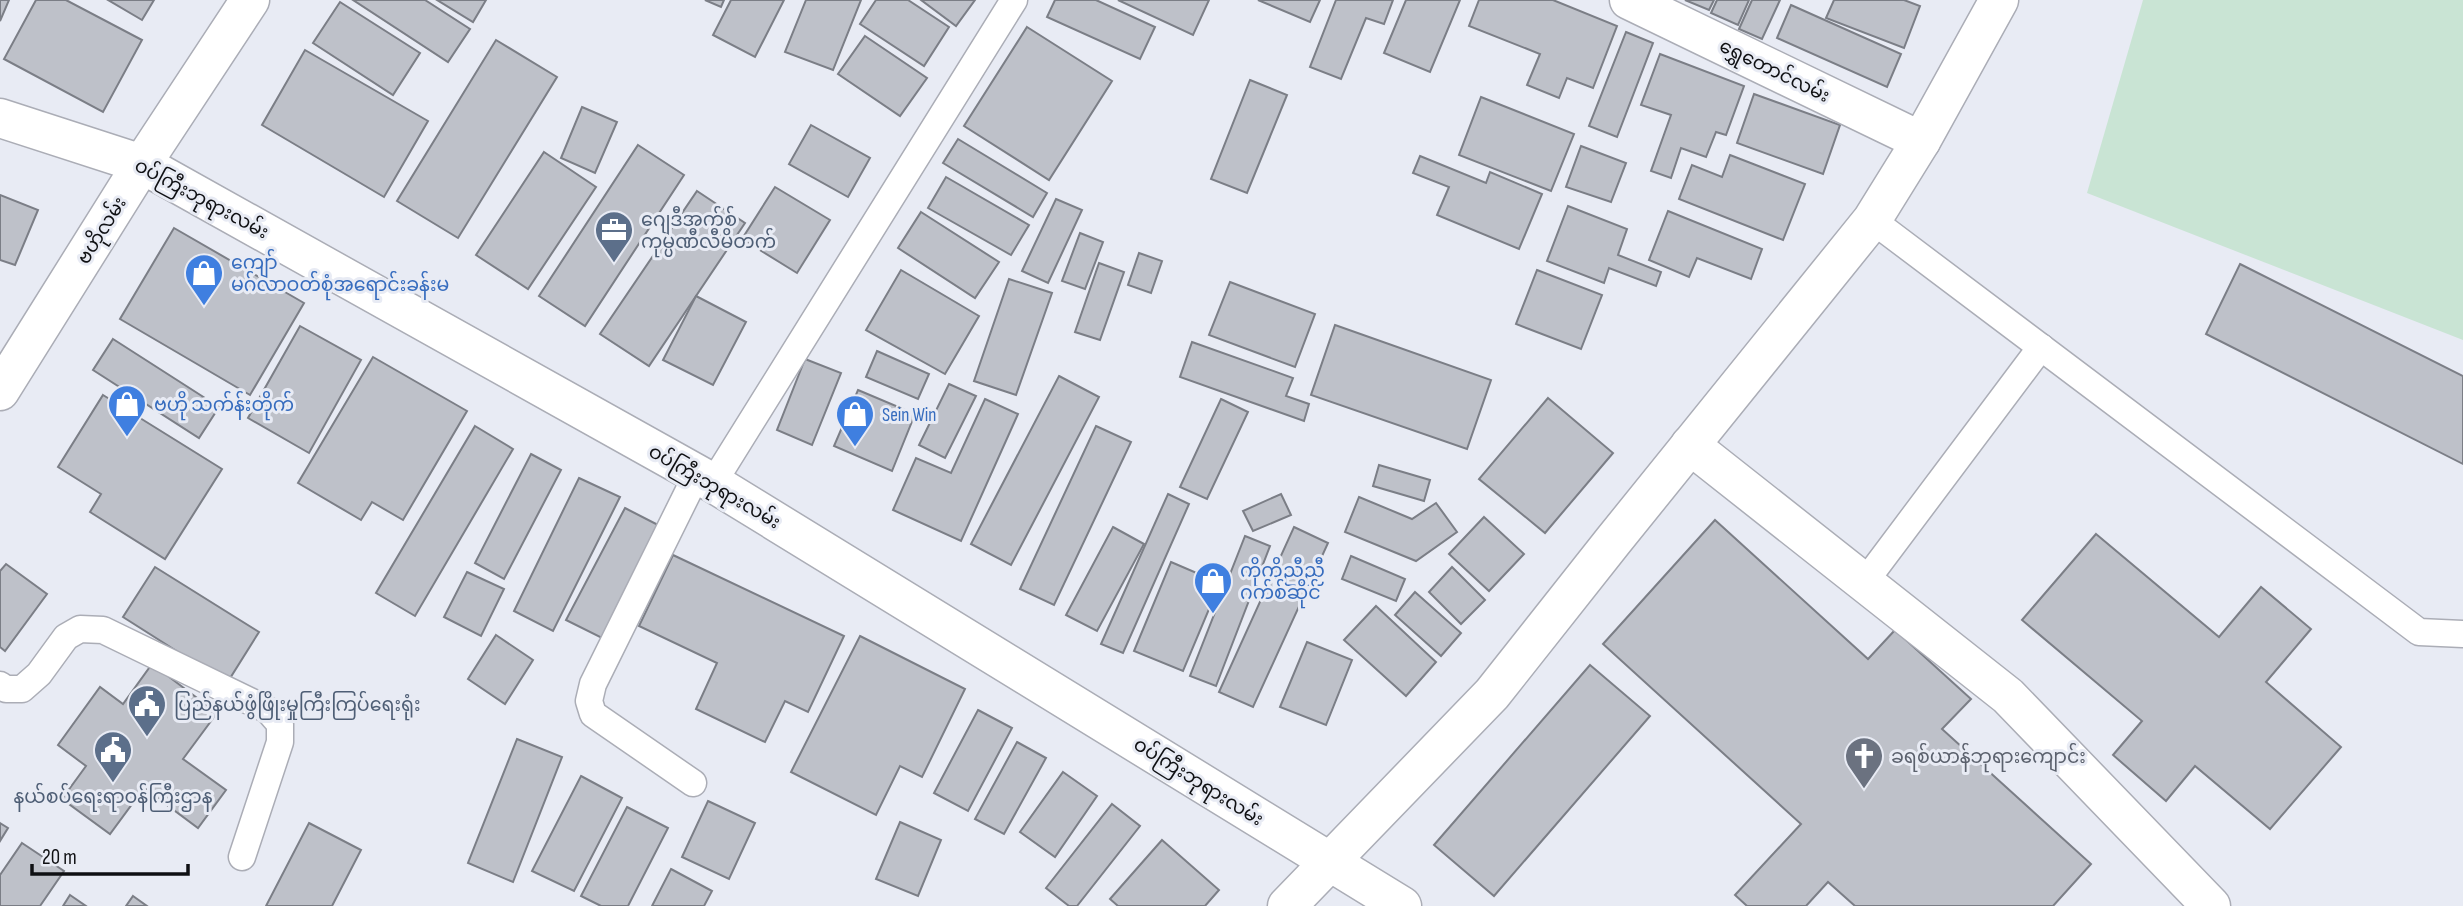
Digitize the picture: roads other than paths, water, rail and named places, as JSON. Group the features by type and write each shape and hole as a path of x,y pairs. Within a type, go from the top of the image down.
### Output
{"street":[{"name":"ဗဟိုလမ်း","path":"0,391 142,163 250,0"},
{"name":"ရွှေတောင်လမ်း","path":"1629,0 1921,141"},
{"path":"1287,906 1492,694 1872,220 1921,141 1999,0"},
{"name":"ဝပ်ကြီးဘုရားလမ်း","path":"0,118 142,163 705,478 1402,906"},
{"path":"1690,445 2008,696 2211,906"}],"lane":[{"path":"694,783 593,714 589,701 593,684 705,478 1014,0"},
{"path":"1872,220 2419,632 2463,634"},
{"path":"1864,583 2041,347"},
{"path":"0,685 6,689 22,690 39,674 66,637 80,629 103,630 268,710 280,724 280,742 242,858"}],"place":[{"name":"ဂျေဒီအက်စ် ကုမ္ပဏီလီမိတက်","path":"614,264"},
{"name":"ကျော် မဂ်လာဝတ်စုံအရောင်းခန်းမ","path":"204,307"},
{"name":"ဗဟို သက်န်းတိုက်","path":"127,438"},
{"name":"Sein Win","path":"855,448"},
{"name":"ကိုကိုညီညီ ဂက်စ်ဆိုင်","path":"1213,615"},
{"name":"ပြည်နယ်ဖွံဖြိုးမှုကြီးကြပ်ရေးရုံး","path":"147,738"},
{"name":"နယ်စပ်ရေးရာဝန်ကြီးဌာန","path":"113,784"},
{"name":"ခရစ်ယာန်ဘုရားကျောင်း","path":"1864,790"}]}
